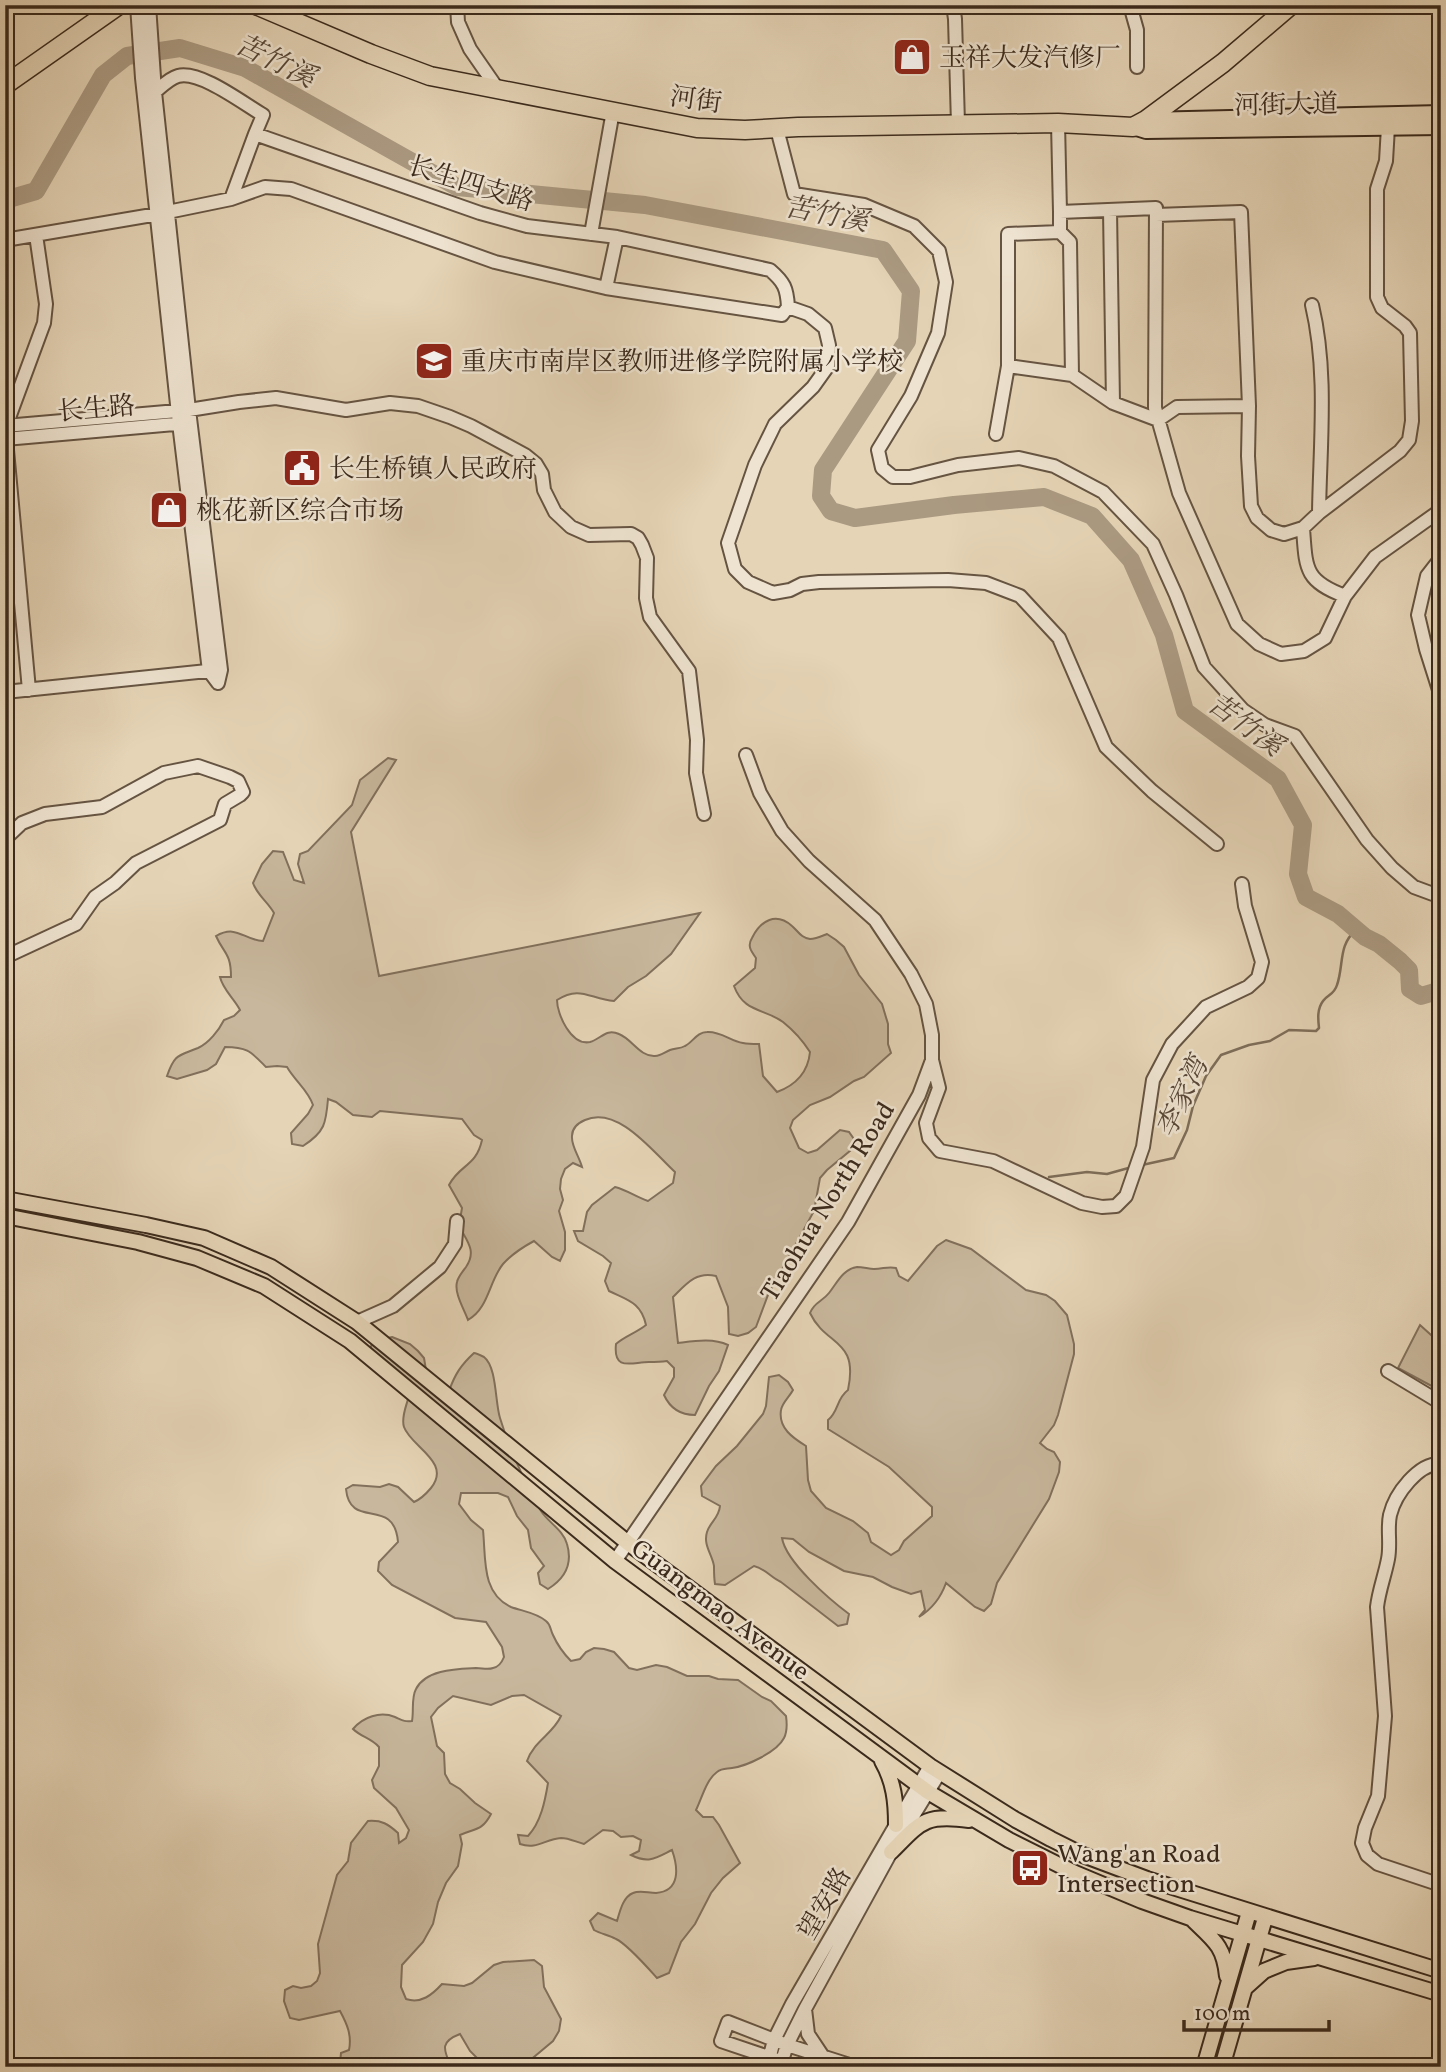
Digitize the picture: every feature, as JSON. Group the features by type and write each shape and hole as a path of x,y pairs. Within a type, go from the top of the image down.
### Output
{"highway":[{"path":"5,85 119,5"},
{"name":"河街","path":"256,5 430,76 696,128 745,130 958,124 1139,123"},
{"path":"1139,123 1223,63 1291,5"}],"main road":[{"name":"河街大道","path":"1139,123 1441,113"},
{"name":"河街大道","path":"1139,123 1146,131 1441,127"},
{"name":"Guangmao Avenue","path":"5,1199 146,1224 204,1238 271,1267 357,1322 628,1543 935,1769 1016,1820 1083,1855 1147,1879 1441,1971"},
{"name":"Guangmao Avenue","path":"5,1216 138,1242 197,1258 264,1286 350,1341 615,1561 923,1789 1009,1840 1075,1873 1191,1918 1441,1994"},
{"path":"880,1757 889,1773 896,1801 896,1825"},
{"path":"891,1852 918,1824 929,1819 941,1817 977,1821"},
{"path":"1204,2067 1249,1912"},
{"path":"1191,1918 1213,1938 1225,1958 1228,1985"},
{"path":"1222,2067 1265,1918"},
{"path":"1244,1989 1264,1971 1286,1962 1319,1957"},
{"path":"1394,1980 1388,1976 1385,1968 1389,1961 1400,1959"}],"street":[{"path":"457,5 458,22 470,49 497,88"},
{"path":"953,5 958,124"},
{"path":"1130,5 1137,30 1138,67"},
{"path":"5,692 215,671 184,417 143,8"},
{"path":"155,92 174,77 185,75 202,79 263,115 231,199"},
{"path":"148,77 155,92 163,213"},
{"path":"592,228 613,111"},
{"path":"1058,123 1060,232 1070,242 1072,375"},
{"path":"1156,215 1241,212 1251,506 1257,518 1271,530 1284,534 1304,528 1319,513 1400,451 1409,440 1412,421 1410,333 1382,308 1377,297 1377,189 1386,161 1388,127"},
{"path":"777,129 794,194 864,205 914,226 939,251 946,282 938,333 911,396 878,450 882,468 893,477 910,477 958,465 1019,458 1054,466 1103,492 1153,544 1205,667 1243,710 1265,725 1295,736 1367,841 1392,868 1414,887 1433,894 1441,893"},
{"name":"长生四支路","path":"254,134 480,213 527,226 592,228 617,237 770,270 787,290 785,311"},
{"path":"5,240 163,213 231,199 265,187 291,188 495,262 606,288 808,314 825,328 830,345 828,366 813,387 775,424 755,465 728,543 735,569 748,582 773,593 819,582 947,580 986,583 1020,596 1059,638 1107,747 1152,791 1217,844"},
{"path":"1060,212 1156,208 1155,408 1179,493 1237,624 1259,644 1282,654 1304,651 1325,638 1345,596 1375,557 1441,510"},
{"path":"1110,210 1114,403"},
{"path":"996,434 1008,366 1008,234 1060,232"},
{"path":"29,690 6,426 44,323 46,303 36,235"},
{"path":"606,288 617,237"},
{"path":"1312,304 1319,334 1321,377 1319,513"},
{"path":"1008,366 1072,375 1114,403 1158,420"},
{"path":"184,417 239,402 276,398 346,410 390,403 418,406 471,426 531,460 542,474 544,490 555,512 571,527 589,535 631,534 638,538 647,558 646,598 650,617 689,671 697,740 696,773 704,814"},
{"path":"1158,420 1177,407 1249,406"},
{"name":"长生路","path":"6,426 184,417"},
{"name":"长生路","path":"6,439 184,417"},
{"path":"1304,528 1305,560 1315,582 1345,596"},
{"path":"1439,690 1418,615 1427,576 1441,558"},
{"name":"Tiaohua North Road","path":"615,1561 848,1222 919,1095 932,1060 932,1035 926,1004 911,974 875,920 809,861 782,831 760,793 746,755"},
{"path":"5,839 22,823 45,814 102,807 164,773 198,766 238,781 243,792 225,804 220,820 136,863 95,897 75,924 5,957"},
{"path":"932,1060 939,1088 926,1123 929,1138 940,1151 993,1161 1082,1203 1102,1207 1116,1206 1126,1196 1143,1147 1153,1080 1172,1044 1206,1007 1248,987 1258,978 1262,962 1245,906 1242,884"},
{"path":"357,1322 393,1306 440,1266 455,1244 457,1221"},
{"path":"1388,1371 1441,1403"},
{"path":"1441,1464 1432,1463 1415,1475 1396,1500 1390,1515 1389,1556 1379,1589 1377,1607 1385,1716 1378,1796 1364,1828 1362,1843 1367,1855 1378,1864 1441,1885"},
{"name":"望安路","path":"780,2042 804,2009 935,1769"},
{"name":"望安路","path":"774,2063 792,2004 896,1825 923,1789"},
{"path":"804,2009 808,2034 822,2055"},
{"path":"798,2067 774,2063 721,2041 727,2022 856,2067"}],"shaded area":[{"path":"388,758 396,760 351,832 379,976 700,913 671,954 614,1001 579,993 557,1000 562,1020 571,1034 583,1042 590,1042 614,1032 624,1036 640,1051 650,1056 683,1047 707,1032 743,1043 759,1044 763,1076 777,1092 800,1077 807,1066 810,1052 783,1022 743,1001 734,986 755,968 756,958 750,944 764,923 780,919 807,938 827,934 836,940 844,947 859,975 882,1004 888,1024 891,1053 864,1077 830,1097 810,1105 793,1120 790,1128 799,1148 808,1153 817,1150 840,1130 849,1132 856,1142 851,1150 820,1178 814,1211 768,1295 756,1327 738,1336 729,1334 728,1307 716,1276 697,1277 673,1297 678,1343 710,1341 728,1345 719,1371 695,1415 676,1410 664,1395 674,1377 674,1368 667,1361 625,1364 618,1359 616,1344 646,1325 644,1317 632,1303 609,1291 605,1281 611,1263 578,1241 574,1231 583,1231 587,1212 592,1205 615,1187 648,1201 673,1183 675,1172 635,1133 610,1119 597,1117 585,1120 574,1128 572,1140 582,1167 573,1163 565,1169 561,1179 563,1200 559,1211 565,1232 565,1250 560,1261 534,1241 513,1254 498,1271 480,1309 468,1320 456,1286 469,1261 471,1251 459,1226 462,1208 449,1185 472,1161 482,1140 474,1135 462,1119 380,1111 372,1117 353,1115 328,1099 323,1126 316,1136 303,1146 292,1144 291,1133 313,1105 287,1067 266,1067 248,1051 225,1047 216,1064 207,1070 177,1079 167,1076 178,1056 206,1043 224,1020 240,1010 221,982 220,977 231,977 231,969 216,936 235,932 263,941 274,913 253,883 262,864 273,851 283,852 294,880 304,883 298,864 300,854 308,851 352,805 360,780"},
{"path":"946,1240 971,1249 1026,1290 1046,1295 1055,1301 1067,1315 1074,1344 1074,1354 1058,1415 1040,1443 1054,1452 1060,1462 1059,1472 1049,1499 997,1583 991,1604 984,1611 975,1607 946,1583 936,1602 919,1617 925,1610 921,1591 911,1594 873,1577 844,1571 809,1552 793,1539 782,1538 785,1548 800,1569 849,1614 847,1624 838,1626 781,1582 754,1566 725,1585 715,1584 714,1566 706,1537 720,1506 702,1496 701,1486 763,1414 769,1377 779,1375 793,1390 782,1407 782,1422 792,1436 806,1446 811,1491 826,1508 853,1521 868,1533 871,1542 891,1555 932,1516 932,1507 889,1467 828,1429 828,1420 848,1390 849,1361 845,1352 824,1332 810,1313 848,1270 857,1267 893,1267 899,1276 908,1281 937,1246"},
{"path":"1420,1325 1441,1344 1441,1391 1398,1368"},
{"path":"392,1337 410,1344 418,1351 424,1358 426,1370 449,1391 459,1370 474,1353 484,1357 491,1369 498,1411 518,1466 541,1511 565,1539 569,1551 566,1570 559,1581 548,1589 540,1584 538,1573 544,1566 531,1548 528,1530 517,1516 508,1497 498,1493 461,1493 459,1504 483,1530 487,1574 494,1593 501,1601 546,1621 571,1661 580,1659 594,1648 604,1649 614,1652 629,1668 637,1670 656,1665 687,1676 738,1680 771,1701 786,1716 785,1736 775,1748 761,1758 738,1767 722,1769 713,1775 707,1784 696,1810 703,1817 713,1817 740,1863 711,1893 695,1924 681,1942 669,1973 657,1978 626,1946 594,1930 590,1921 598,1913 617,1921 622,1905 633,1893 656,1893 670,1888 676,1877 672,1850 652,1859 637,1858 631,1855 639,1851 641,1840 633,1836 621,1837 613,1831 603,1830 584,1844 561,1838 531,1846 520,1844 518,1835 528,1836 539,1818 548,1783 527,1761 534,1748 561,1716 524,1695 512,1696 491,1705 453,1696 431,1717 437,1746 444,1753 445,1774 450,1783 491,1814 481,1826 460,1835 462,1844 458,1866 446,1883 433,1924 423,1942 402,1965 401,1987 406,1999 417,2000 430,1995 442,1984 464,1986 472,1983 494,1965 534,1960 542,1966 544,1987 561,2019 559,2031 553,2041 522,2067 484,2065 470,2051 460,2034 446,2043 451,2067 343,2067 340,2063 341,2053 349,2050 350,2039 340,2011 299,2020 290,2018 284,2001 285,1990 293,1986 311,1986 317,1981 320,1973 318,1944 337,1875 348,1861 351,1843 368,1821 381,1822 391,1827 398,1833 399,1843 406,1838 409,1830 396,1808 374,1788 372,1780 379,1766 379,1747 353,1729 367,1718 378,1715 412,1721 414,1693 427,1677 452,1670 491,1669 499,1665 504,1657 502,1647 486,1622 455,1618 392,1585 378,1571 379,1562 398,1542 395,1528 389,1520 363,1512 349,1501 346,1489 353,1485 380,1487 389,1484 398,1487 414,1502 431,1488 436,1479 437,1470 434,1463 404,1427 403,1416 408,1399 370,1349 373,1341"}],"waterway":[{"name":"苦竹溪","path":"5,200 36,191 103,75 127,56 180,48 245,68 457,187 645,205 883,250 911,291 907,341 823,470 821,496 831,511 855,518 1044,497 1092,516 1131,560 1164,635 1185,711 1278,779 1303,825 1298,874 1306,897 1338,914 1400,961 1409,970 1410,989 1421,996 1441,990"},
{"name":"李家湾","path":"1142,1165 1174,1158 1206,1076 1221,1055 1270,1041 1289,1030 1316,1031 1319,1028 1320,1007 1336,988 1346,942 1356,930"},
{"name":"李家湾","path":"1049,1177 1087,1172 1107,1174 1132,1167"}],"place":[{"name":"玉祥大发汽修厂","path":"912,57"},
{"name":"重庆市南岸区教师进修学院附属小学校","path":"434,361"},
{"name":"长生桥镇人民政府","path":"302,468"},
{"name":"桃花新区综合市场","path":"169,510"},
{"name":"Wang'an Road Intersection","path":"1030,1868"}]}
